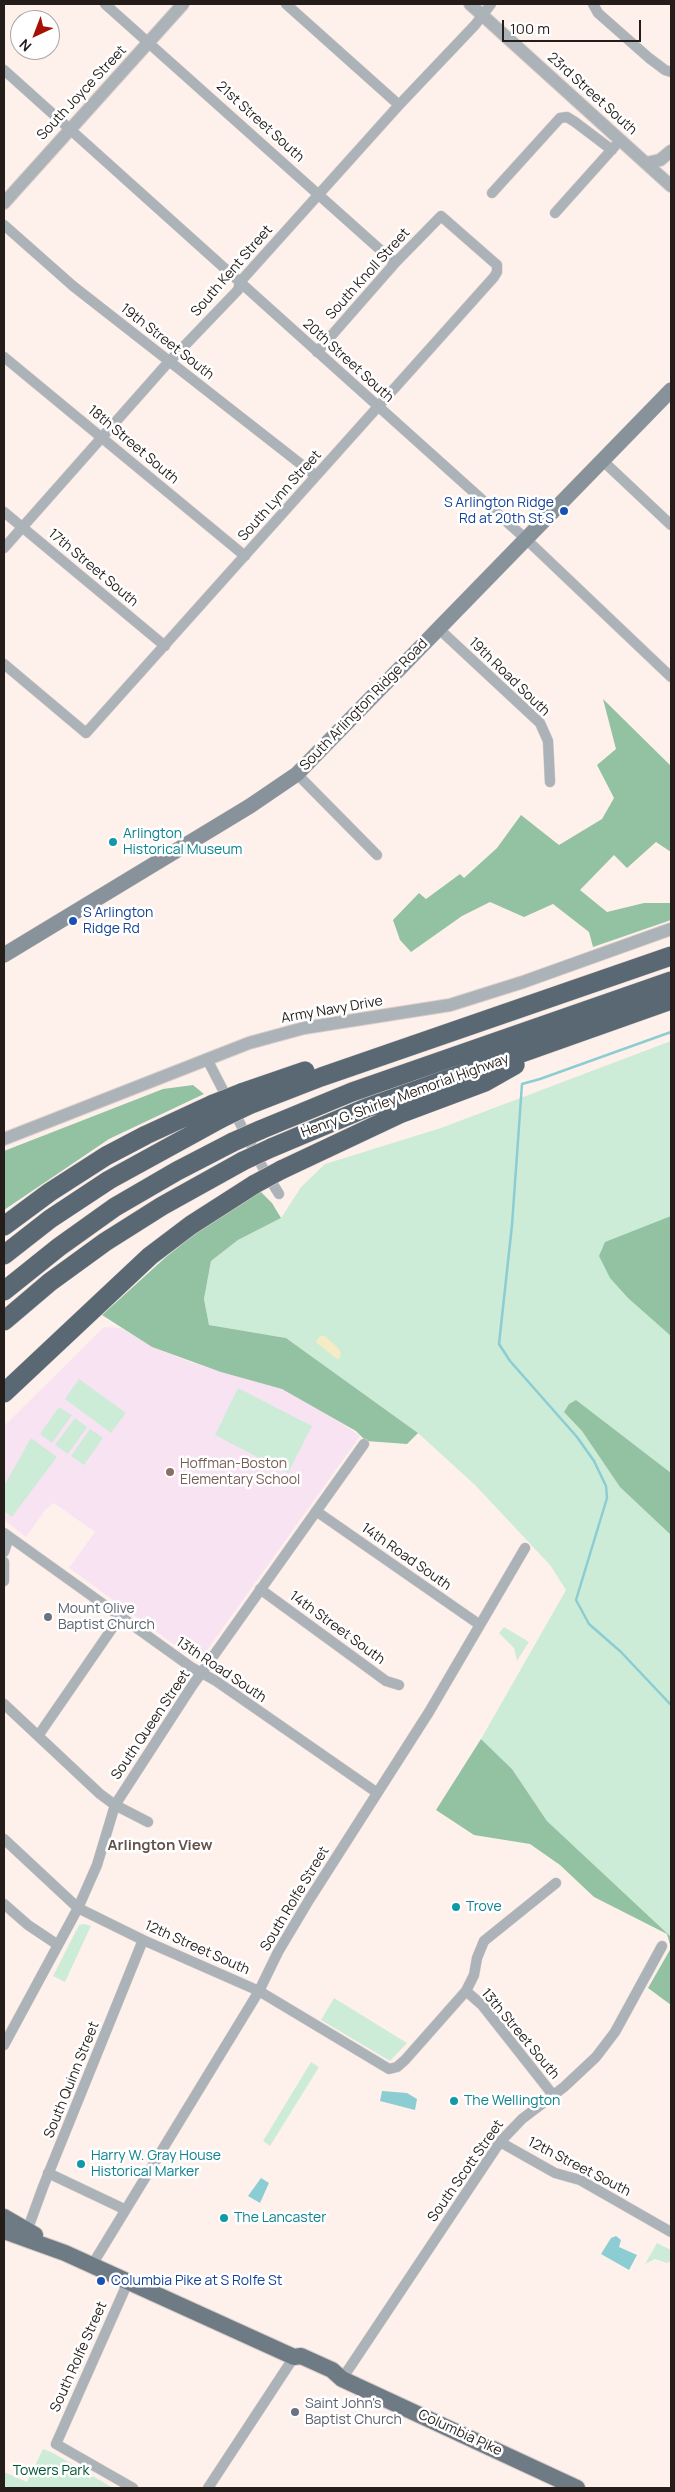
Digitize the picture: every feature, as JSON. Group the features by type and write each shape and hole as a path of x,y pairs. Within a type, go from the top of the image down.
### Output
{"highway":[{"path":"4,1226 50,1192 106,1156 168,1124 217,1111 245,1099 377,1057 671,956"},
{"path":"4,1291 59,1247 116,1207 169,1175 233,1142 352,1092 671,981"},
{"name":"Henry G. Shirley Memorial Highway","path":"4,1321 50,1282 105,1242 162,1206 271,1148 366,1108 671,1000"},
{"path":"4,1393 143,1261 190,1225 281,1170 402,1113 485,1082 558,1040"},
{"path":"4,1255 94,1189 160,1150 217,1111"}],"main road":[{"name":"South Arlington Ridge Road","path":"4,955 250,806 297,774 671,390"},
{"name":"Columbia Pike","path":"4,2217 65,2253"},
{"name":"Columbia Pike","path":"4,2232 65,2253 294,2357 301,2356 332,2370 342,2379 578,2488"}],"street":[{"name":"21st Street South","path":"106,4 396,262"},
{"name":"South Joyce Street","path":"4,203 70,127 183,4"},
{"path":"286,4 399,105"},
{"name":"23rd Street South","path":"470,4 671,186"},
{"name":"South Kent Street","path":"4,548 169,361 238,290 240,282 399,105 483,16 491,4"},
{"path":"592,4 598,12 648,58 671,72"},
{"name":"20th Street South","path":"4,70 70,127 527,540 671,677"},
{"path":"492,193 560,118 567,118 575,122 612,150"},
{"path":"555,213 620,140"},
{"path":"646,163 660,160 671,151"},
{"name":"South Knoll Street","path":"317,352 396,262 440,216 498,265 494,277"},
{"name":"19th Street South","path":"4,225 48,266 316,476"},
{"name":"South Lynn Street","path":"4,664 86,733 494,277"},
{"name":"18th Street South","path":"4,357 245,556"},
{"path":"603,461 671,525"},
{"name":"17th Street South","path":"4,512 165,646"},
{"name":"19th Road South","path":"439,629 540,724 548,741 550,782"},
{"path":"297,774 377,855"},
{"name":"Army Navy Drive","path":"4,1139 249,1043 288,1032 450,1005 523,982 671,928"},
{"path":"207,1059 264,1170 279,1194"},
{"name":"South Queen Street","path":"5,2039 78,1908 97,1865 115,1805 260,1589 364,1444"},
{"name":"14th Road South","path":"316,1511 480,1625"},
{"path":"4,1552 7,1535"},
{"name":"13th Road South","path":"7,1535 120,1617 376,1792"},
{"name":"South Rolfe Street","path":"92,2265 124,2209 259,1990 278,1952 376,1792 429,1712 525,1548"},
{"path":"4,1562 4,1581"},
{"name":"14th Street South","path":"260,1589 386,1681 399,1685"},
{"path":"38,1736 120,1617"},
{"path":"4,1704 100,1794 115,1805 148,1822"},
{"name":"12th Street South","path":"4,1840 78,1908 143,1940 259,1990 389,2069 397,2067 405,2060 466,1991"},
{"path":"466,1991 474,1975 480,1948 484,1941 556,1883"},
{"path":"4,1904 28,1925 58,1945"},
{"name":"South Quinn Street","path":"27,2231 48,2173 143,1940"},
{"name":"South Scott Street","path":"342,2379 500,2142 522,2118 585,2069 605,2045 662,1946"},
{"name":"13th Street South","path":"466,1991 482,2005 553,2095"},
{"name":"12th Street South","path":"500,2142 555,2173 580,2180 671,2232"},
{"path":"48,2173 124,2209"},
{"name":"South Rolfe Street","path":"128,2282 56,2444 133,2488"},
{"path":"208,2488 294,2357"}],"shaded area":[{"name":"Hoffman-Boston Elementary School","path":"104,1327 121,1328 152,1347 190,1362 282,1389 311,1403 360,1436 200,1660 194,1659 69,1568 95,1532 54,1503 46,1509 26,1537 4,1520 4,1426"}],"green space":[{"path":"603,699 671,766 671,852 656,842 627,868 614,855 580,890 607,912 644,903 671,903 671,920 593,947 589,932 553,904 524,917 490,902 462,916 411,952 400,940 393,920 419,893 426,899 460,874 464,878 497,848 521,815 559,845 602,819 614,798 597,765 616,749"},
{"path":"671,1041 671,1948 667,1934 547,1821 512,1769 481,1739 566,1590 550,1565 475,1485 418,1433 286,1338 209,1325 204,1299 211,1261 238,1240 281,1218 301,1187 325,1164 441,1128"},
{"path":"193,1085 204,1094 109,1139 4,1210 4,1151 163,1089"},
{"path":"259,1190 272,1203 281,1218 238,1240 211,1261 204,1299 209,1325 286,1338 418,1433 407,1444 366,1441 356,1431 282,1389 221,1372 152,1347 102,1315 166,1257 207,1224"},
{"path":"671,1216 671,1336 628,1298 610,1278 599,1256 605,1242"},
{"path":"79,1379 126,1413 111,1433 65,1399"},
{"path":"238,1388 312,1426 288,1473 215,1435"},
{"path":"576,1400 671,1473 671,1535 620,1487 582,1431 564,1412 569,1404"},
{"path":"59,1407 72,1415 52,1443 40,1434"},
{"path":"75,1418 87,1427 68,1454 55,1445"},
{"path":"90,1429 103,1438 84,1465 71,1456"},
{"path":"31,1438 57,1457 12,1517 4,1511 4,1486"},
{"path":"504,1627 529,1642 517,1661 514,1648 499,1633"},
{"path":"481,1739 512,1769 547,1821 671,1937 671,1948 667,1934 594,1897 560,1865 530,1844 474,1835 436,1810"},
{"path":"79,1925 91,1926 65,1982 53,1976"},
{"path":"671,1948 671,2005 648,1988"},
{"path":"334,1998 407,2043 390,2061 321,2020"},
{"path":"311,2062 319,2067 270,2146 263,2141"},
{"path":"657,2243 671,2250 671,2261 667,2263 655,2259 645,2264"},
{"name":"Towers Park","path":"43,2449 113,2488 4,2488 4,2472 27,2482"}],"sand":[{"path":"320,1336 325,1336 339,1349 340,1358 337,1359 316,1342"}],"water":[{"path":"382,2091 407,2093 417,2099 415,2110 380,2101"},
{"path":"261,2178 269,2183 260,2203 248,2196"},
{"path":"616,2236 621,2240 619,2247 637,2255 629,2270 601,2254 611,2238"}],"waterway":[{"path":"671,1032 522,1084 512,1225 499,1344 510,1361 577,1437 594,1461 606,1486 607,1498 576,1600 589,1624 621,1652 671,1705"}],"place":[{"name":"S Arlington Ridge Rd at 20th St S","path":"564,511"},
{"name":"Arlington Historical Museum","path":"113,842"},
{"name":"S Arlington Ridge Rd","path":"73,921"},
{"name":"Hoffman-Boston Elementary School","path":"170,1472"},
{"name":"Mount Olive Baptist Church","path":"48,1617"},
{"name":"Trove","path":"456,1907"},
{"name":"The Wellington","path":"454,2101"},
{"name":"Harry W. Gray House Historical Marker","path":"81,2164"},
{"name":"The Lancaster","path":"224,2218"},
{"name":"Columbia Pike at S Rolfe St","path":"101,2281"},
{"name":"Saint John's Baptist Church","path":"295,2412"}],"district":[{"name":"Arlington View","path":"160,1846"}]}
